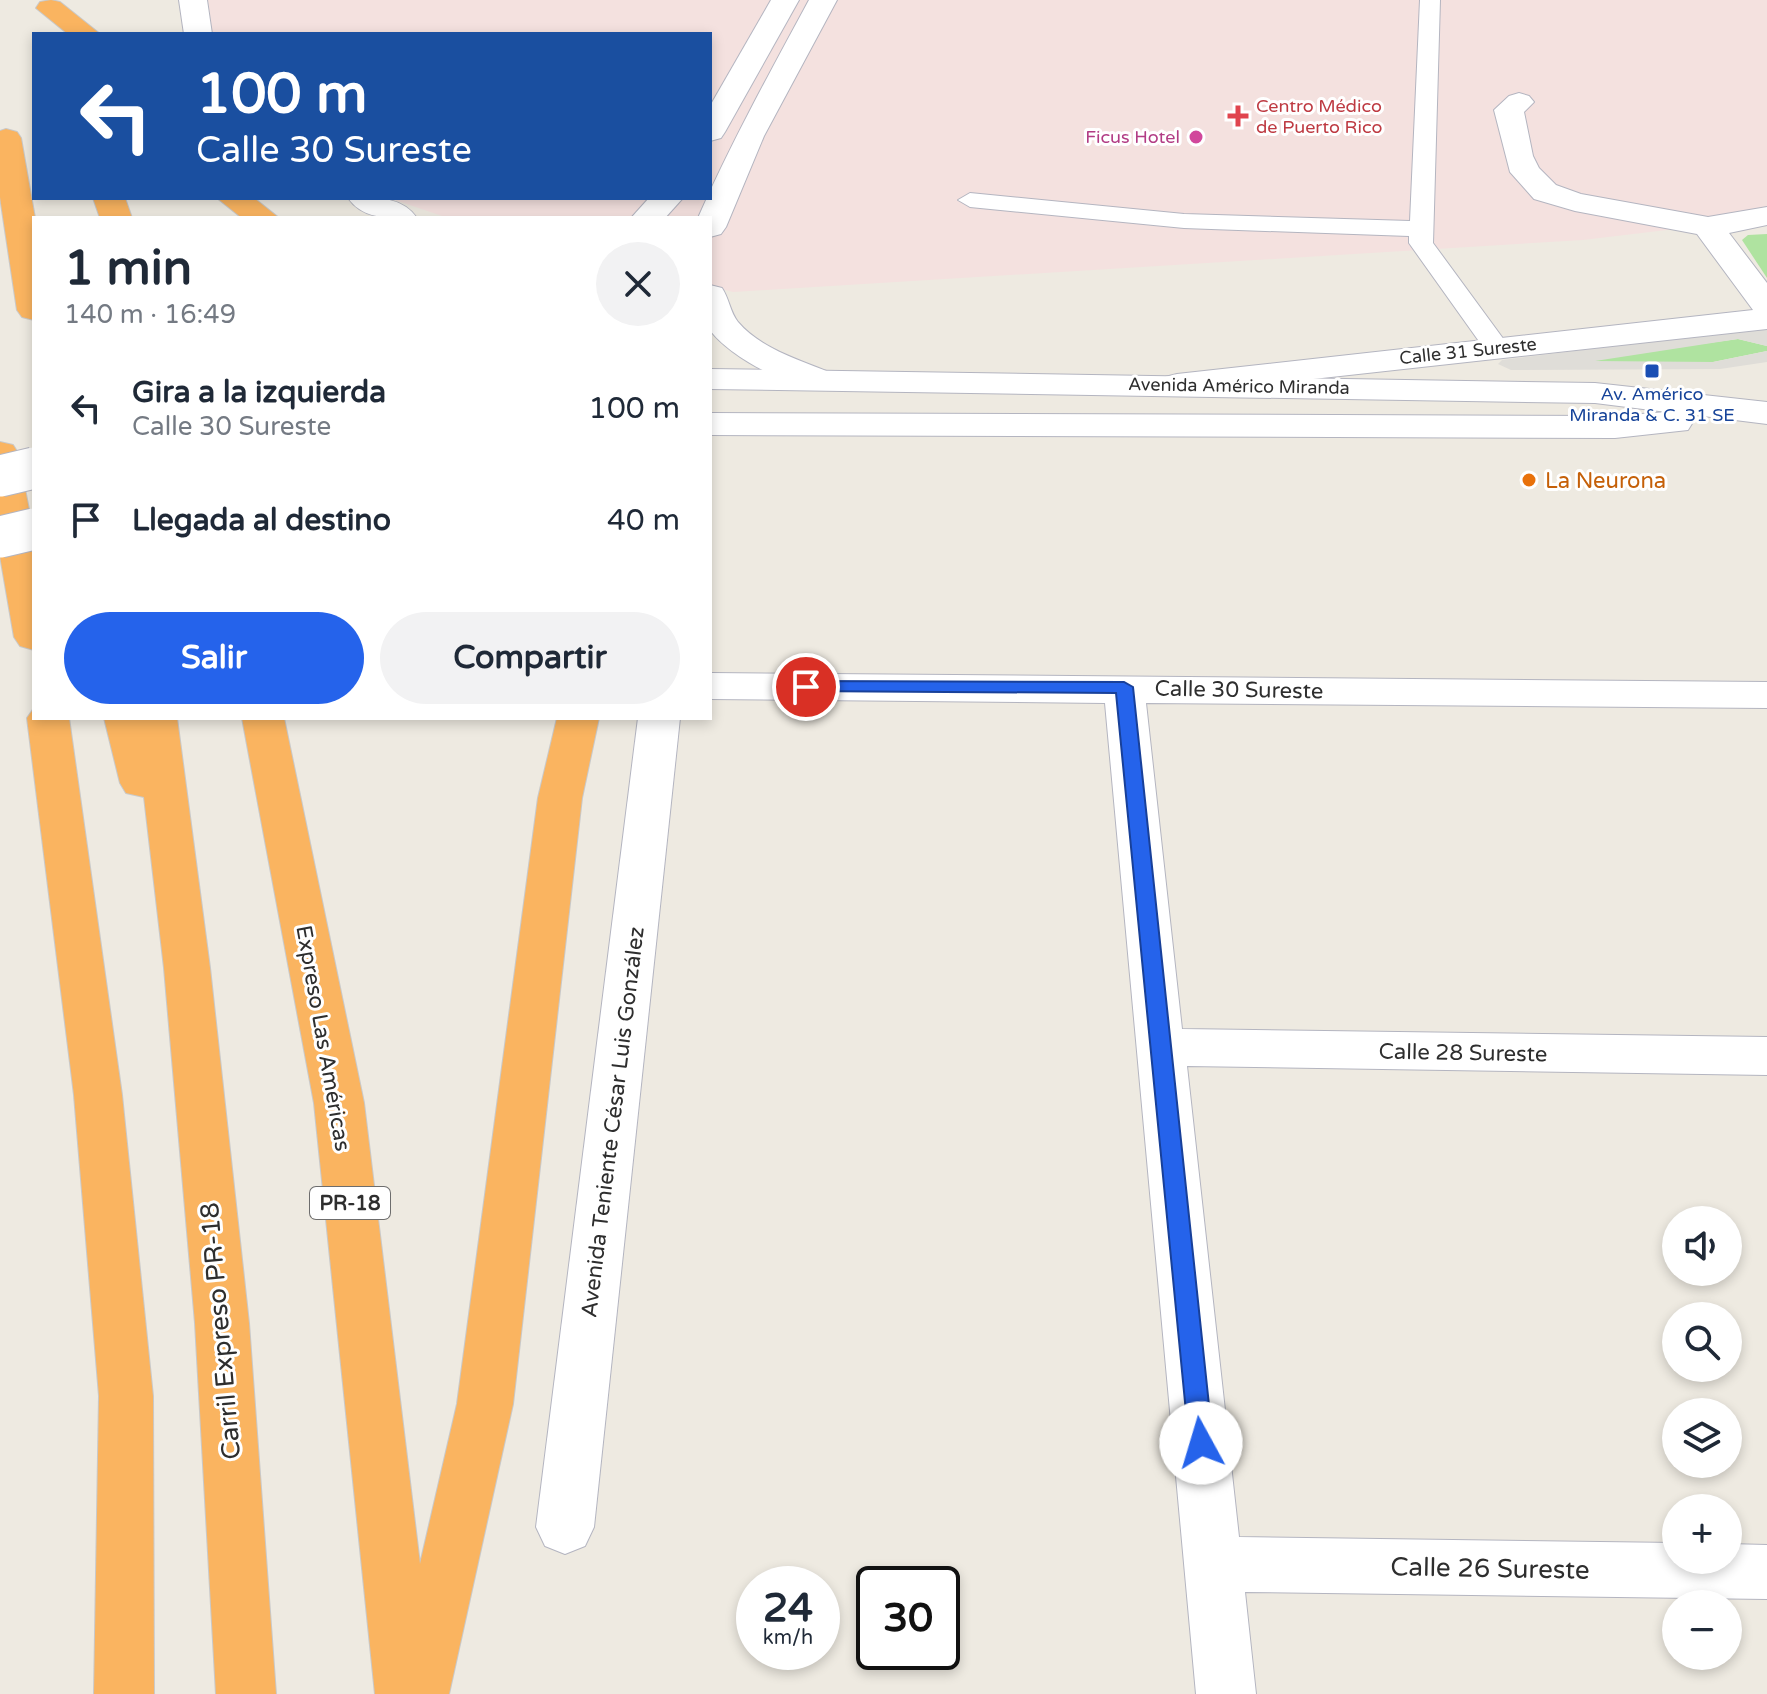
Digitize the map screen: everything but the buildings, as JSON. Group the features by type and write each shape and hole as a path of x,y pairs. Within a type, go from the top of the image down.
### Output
{"highway":[{"path":"51,14 82,32"},
{"path":"3,125 33,216"},
{"path":"3,125 32,298"},
{"path":"236,200 260,216"},
{"path":"0,453 32,626"},
{"path":"48,720 98,1095 126,1396 124,1694"},
{"name":"Carril Expreso PR-18","path":"125,720 187,968"},
{"name":"Carril Expreso PR-18","path":"156,720 187,968 222,1323 246,1694"},
{"name":"Expreso Las Américas","path":"263,720 339,1103 405,1694"},
{"path":"554,720 560,798"},
{"path":"419,1694 485,1404 560,798 578,720"}],"street":[{"path":"193,0 198,32"},
{"path":"712,128 785,0"},
{"path":"712,222 749,136 823,0"},
{"path":"1519,102 1509,110 1518,156 1525,172 1545,192 1575,202 1708,227 1767,216"},
{"path":"368,200 397,216"},
{"path":"649,216 665,200"},
{"path":"1708,227 1767,306"},
{"path":"712,306 725,330 757,354 819,380"},
{"name":"Calle 31 Sureste","path":"1169,385 1767,319"},
{"name":"Avenida Américo Miranda","path":"712,379 1595,393 1767,414"},
{"name":"Avenida Américo Miranda","path":"712,424 1615,427 1767,414"},
{"path":"0,476 32,468"},
{"path":"0,537 32,529"},
{"name":"Calle 30 Sureste","path":"712,686 1124,687 1767,695"},
{"path":"1124,687 1226,1694"},
{"name":"Avenida Teniente César Luis González","path":"565,1527 659,720"},
{"name":"Calle 28 Sureste","path":"1159,1047 1767,1056"},
{"name":"Calle 26 Sureste","path":"1214,1564 1767,1572"}],"lane":[{"path":"1430,0 1419,229 1421,243 1497,348"},
{"path":"970,200 1184,221 1419,229"}],"shaded area":[{"name":"Centro Médico de Puerto Rico","path":"208,0 1767,0 1767,218 1583,240 733,292 712,287 712,216 442,216 395,200 712,200 712,32 212,32"},
{"path":"1760,328 1767,330 1767,346 1738,339 1595,361 1713,362 1767,351 1767,362 1720,369 1511,370 1498,364 1502,360"}],"green space":[{"path":"1767,234 1767,278 1742,240 1748,235"},
{"path":"1738,339 1767,346 1767,351 1713,362 1595,362 1596,358"}],"place":[{"name":"Centro Médico de Puerto Rico","path":"1238,116"},
{"name":"Ficus Hotel","path":"1196,137"},
{"name":"Av. Américo Miranda & C. 31 SE","path":"1652,371"},
{"name":"La Neurona","path":"1529,480"}],"route":[{"path":"806,687 1124,687 1201,1443"}]}
